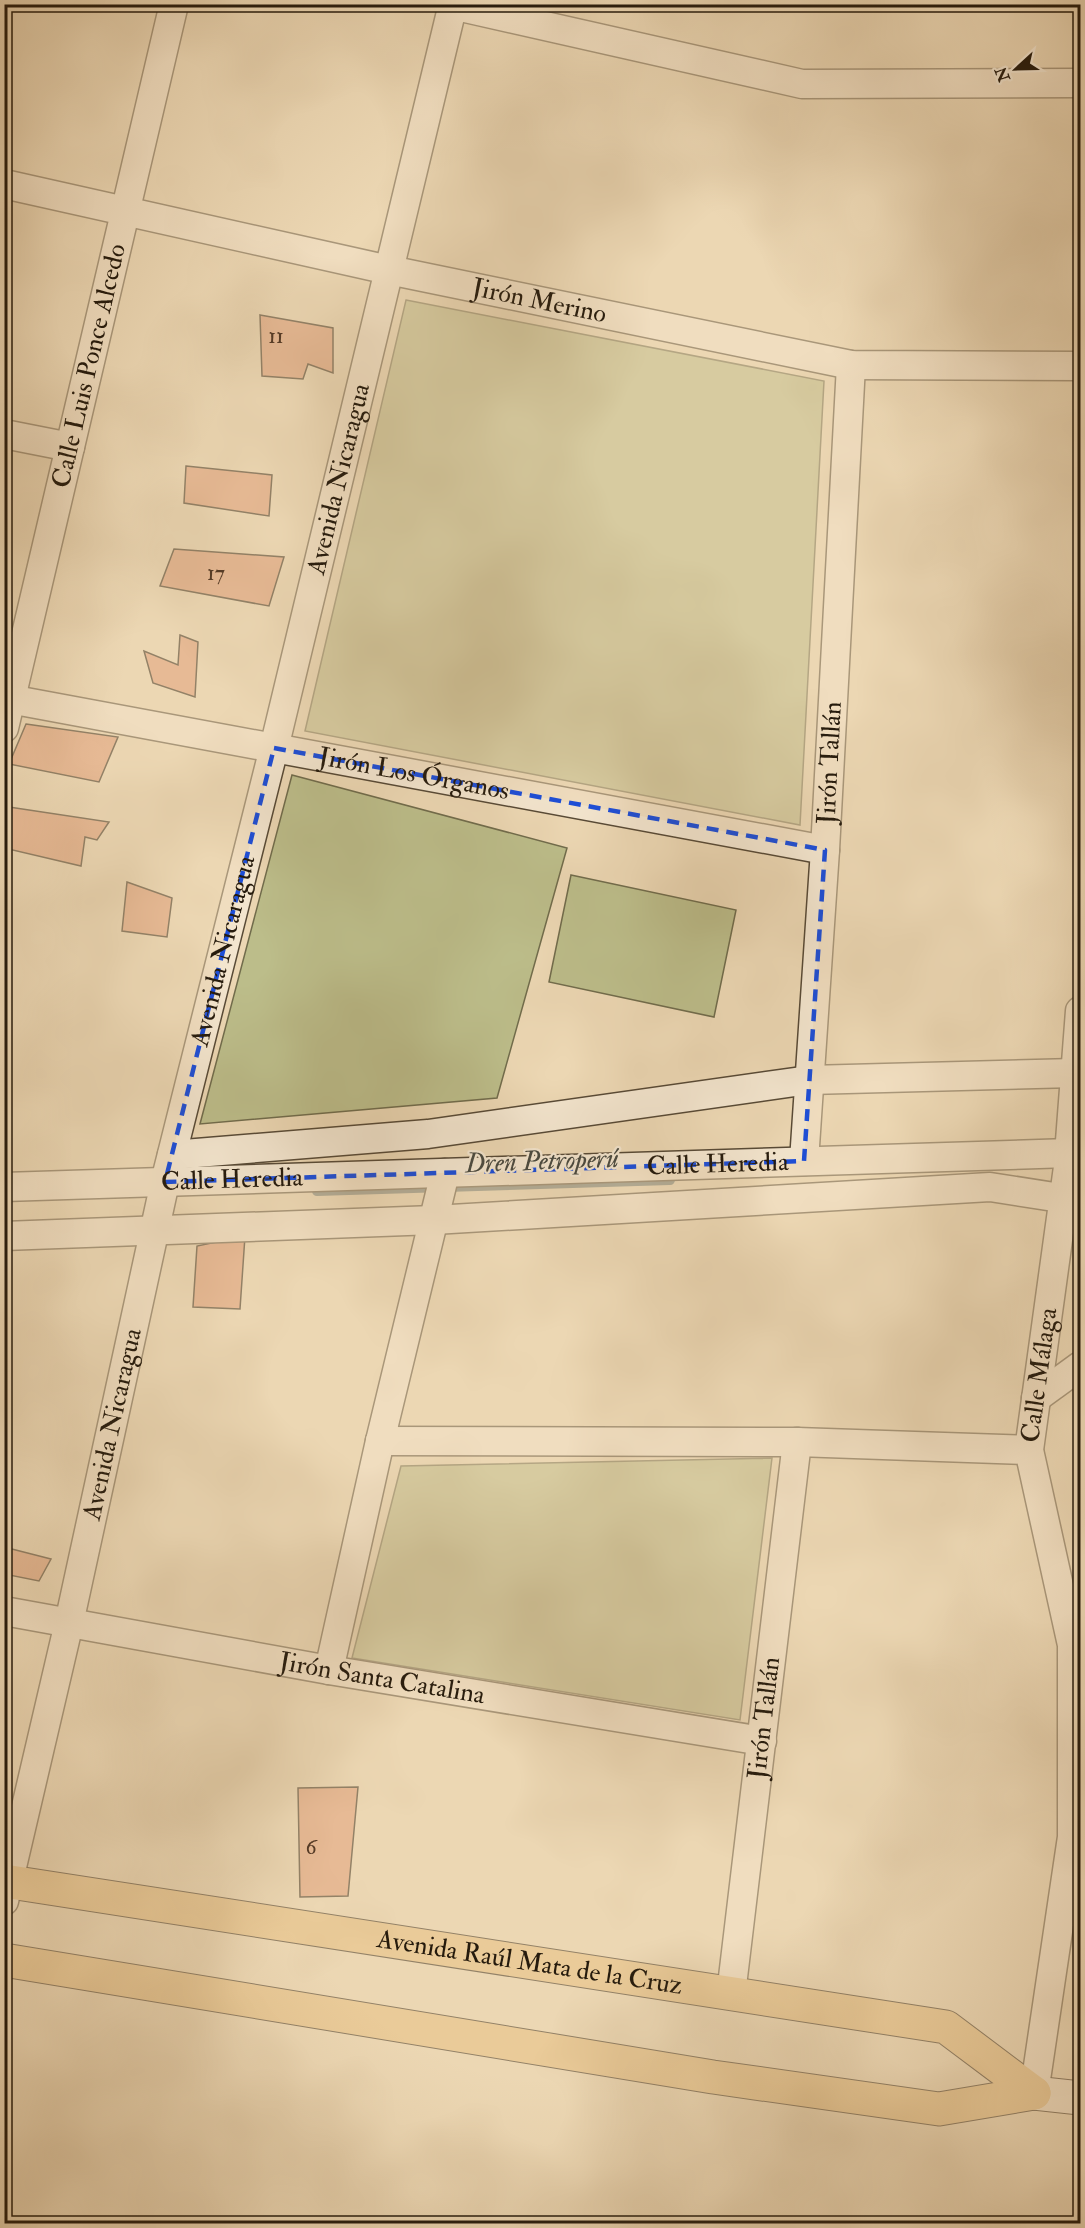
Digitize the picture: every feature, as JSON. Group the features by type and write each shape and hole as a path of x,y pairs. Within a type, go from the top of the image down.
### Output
{"main road":[{"name":"Avenida Raúl Mata de la Cruz","path":"6,1888 946,2027 1034,2092"},
{"name":"Avenida Raúl Mata de la Cruz","path":"4,1960 712,2077 939,2109 1034,2092"}],"street":[{"name":"Calle Luis Ponce Alcedo","path":"4,728 8,699 174,4"},
{"path":"452,5 802,84 1080,83"},
{"name":"Avenida Nicaragua","path":"6,1888 69,1623 168,1168 274,747 452,5"},
{"name":"Jirón Merino","path":"4,184 389,270 852,366 1080,366"},
{"name":"Jirón Tallán","path":"804,1161 825,850 852,366"},
{"path":"4,434 70,447"},
{"name":"Jirón Los Órganos","path":"8,699 825,850"},
{"name":"Calle Málaga","path":"1034,2092 1072,1837 1072,1645 1029,1450 1036,1398 1072,1199 1070,1153 1080,1011"},
{"path":"168,1168 809,1080 1075,1073"},
{"name":"Calle Heredia","path":"4,1187 168,1168 446,1173 1070,1153"},
{"path":"329,1670 380,1441 446,1173"},
{"path":"4,1236 434,1220 990,1186 1072,1199"},
{"path":"1036,1398 1080,1366"},
{"path":"380,1441 796,1442 1029,1450"},
{"name":"Jirón Tallán","path":"731,1994 796,1442"},
{"name":"Jirón Santa Catalina","path":"4,1611 329,1670 762,1741"},
{"name":"Avenida Raúl Mata de la Cruz","path":"1034,2092 1080,2098"}],"highlighted area":[{"path":"274,748 825,850 804,1161 165,1182"}],"green space":[{"path":"406,300 824,381 800,825 305,731"},
{"path":"292,775 567,848 497,1098 200,1124"},
{"path":"571,875 736,910 714,1017 549,982"},
{"path":"772,1458 740,1720 352,1658 401,1466"}],"building":[{"path":"260,315 333,328 333,373 308,364 303,379 262,376"},
{"path":"186,466 272,475 269,516 184,503"},
{"path":"174,549 284,557 269,606 160,586"},
{"path":"180,635 198,642 195,697 153,683 144,651 178,665"},
{"path":"26,724 118,737 99,782 9,764"},
{"path":"9,807 109,822 97,840 85,837 81,866 4,848 4,824"},
{"path":"127,882 172,898 167,937 122,931"},
{"path":"245,1236 240,1309 193,1307 197,1246"},
{"path":"4,1547 51,1559 39,1581 4,1574"},
{"path":"358,1787 348,1896 300,1897 298,1788"}],"waterway":[{"name":"Dren Petroperú","path":"317,1191 670,1180"}]}
